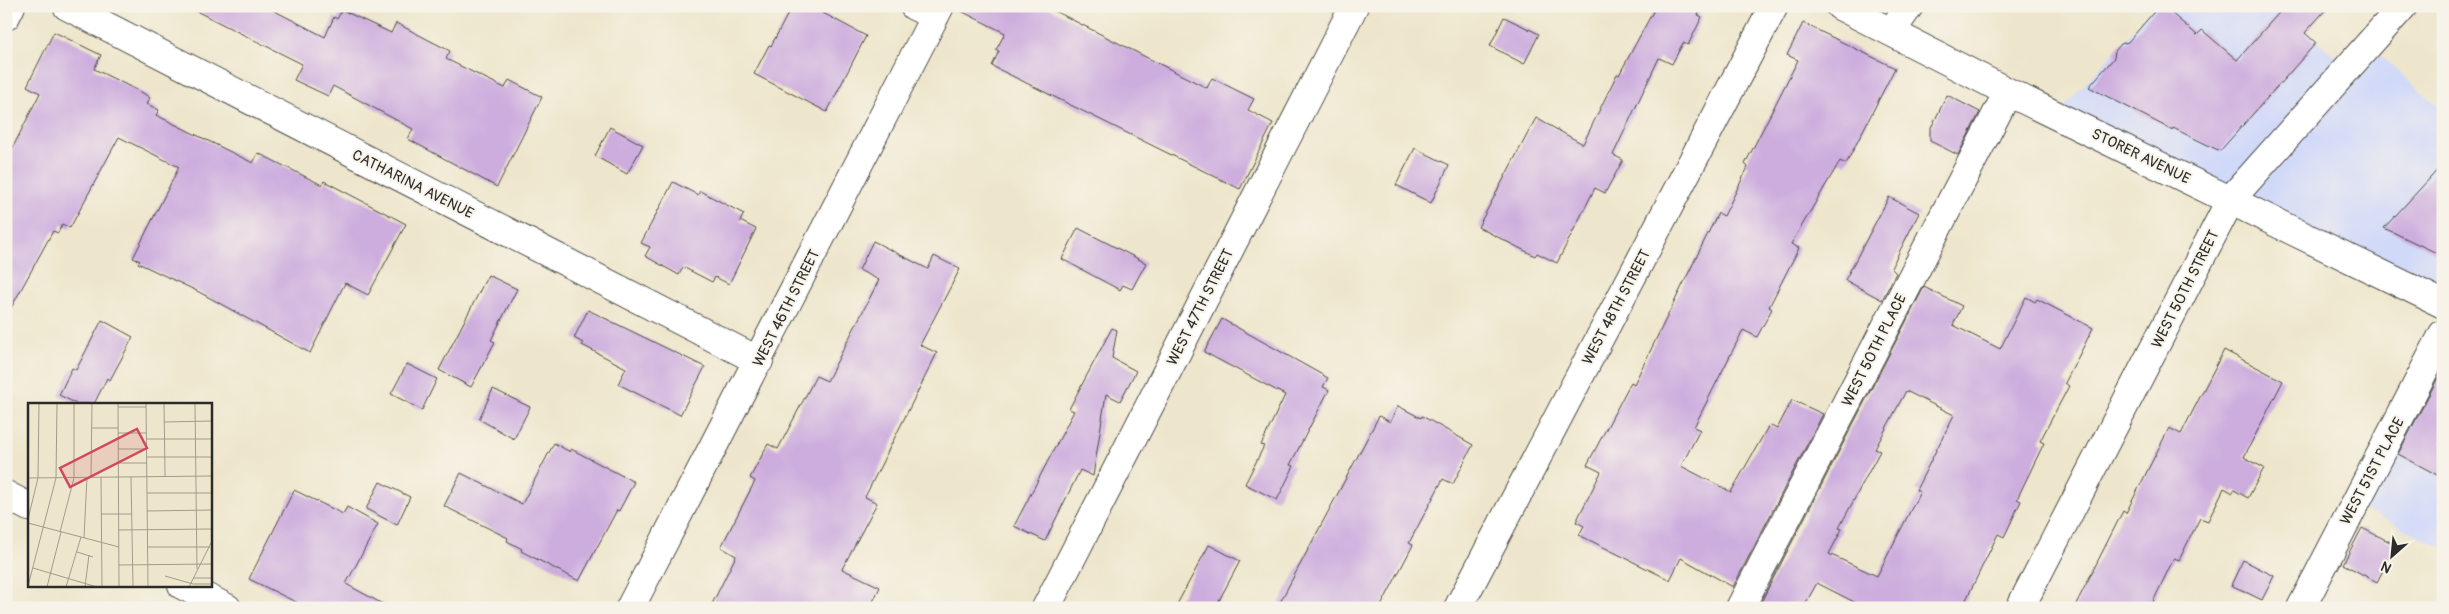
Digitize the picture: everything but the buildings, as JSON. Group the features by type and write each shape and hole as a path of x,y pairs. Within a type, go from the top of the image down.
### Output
{"street":[{"path":"6,16 11,6"},
{"name":"CATHARINA AVENUE","path":"67,6 759,361"},
{"name":"WEST 47TH STREET","path":"1046,608 1354,6"},
{"name":"WEST 48TH STREET","path":"1458,608 1774,6"},
{"name":"STORER AVENUE","path":"1840,6 2008,92 2231,199 2443,304"},
{"path":"1891,32 1909,6"},
{"name":"WEST 50TH STREET","path":"2020,608 2231,199 2403,6"},
{"name":"WEST 46TH STREET","path":"630,608 759,361 929,10"},
{"name":"WEST 50TH PLACE","path":"1740,608 2008,92"},
{"name":"WEST 51ST PLACE","path":"2300,608 2443,334"},
{"path":"6,496 28,507"},
{"path":"184,586 227,608"}],"shaded area":[{"path":"2155,6 2279,6 2348,68 2368,45 2443,110 2443,304 2057,115"},
{"path":"2443,334 2443,548 2354,504"}]}
